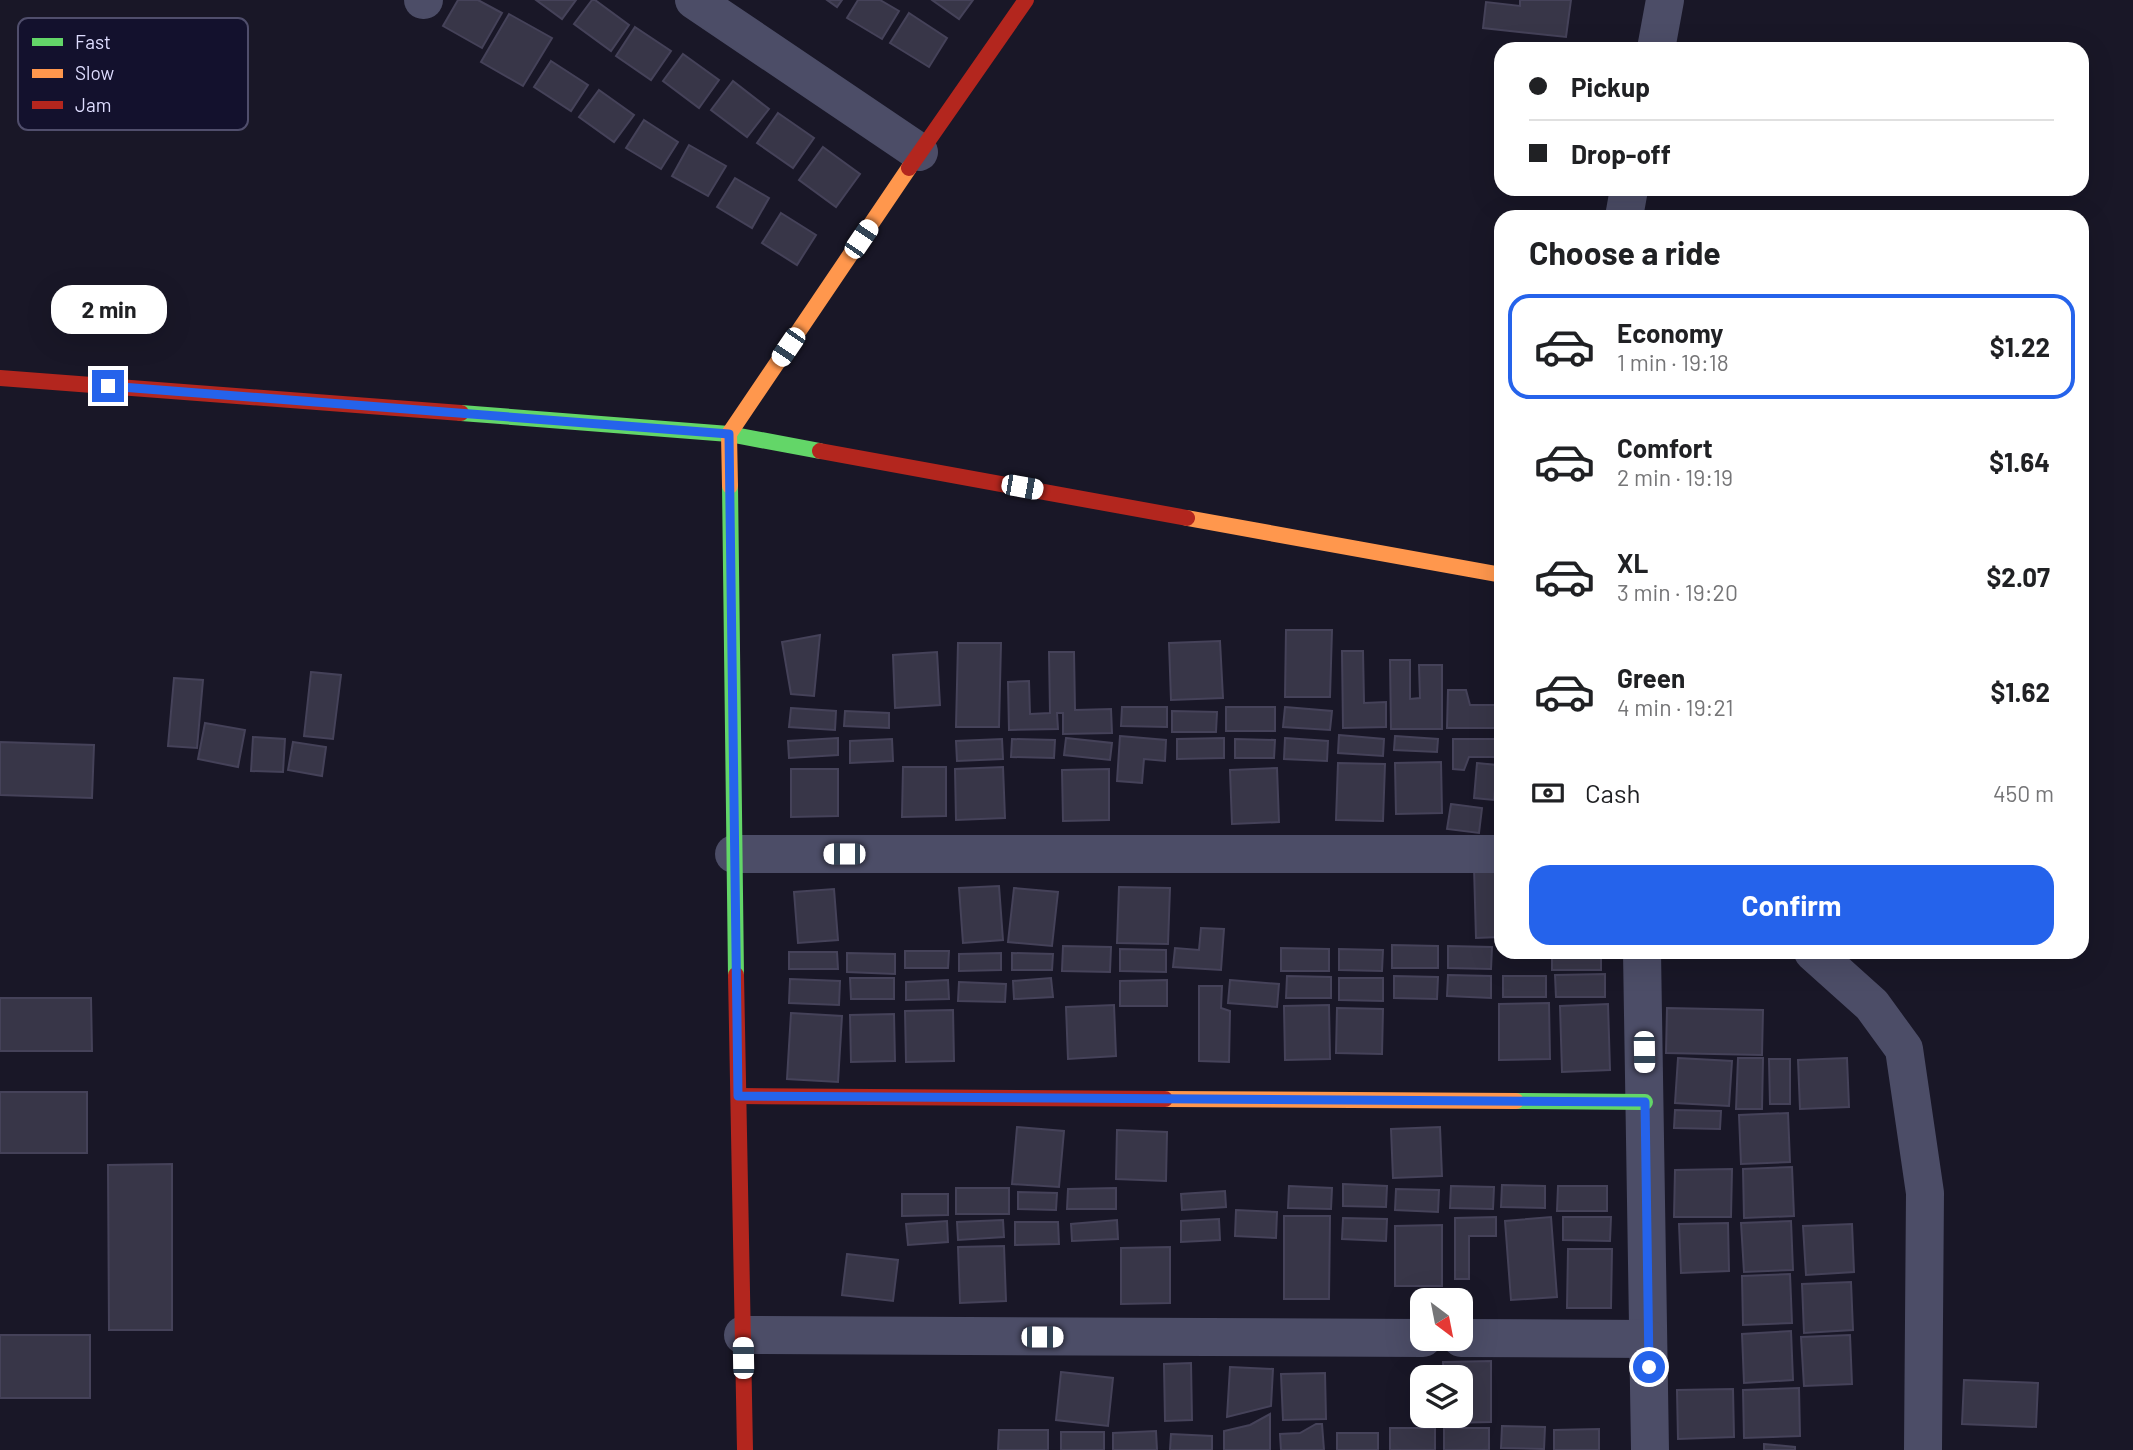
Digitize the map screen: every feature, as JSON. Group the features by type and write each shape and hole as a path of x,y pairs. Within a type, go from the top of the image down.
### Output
{"street":[{"path":"694,0 919,152"},
{"path":"745,1450 729,434 919,152 1026,0"},
{"path":"1657,42 1665,0"},
{"path":"0,377 729,434 1494,574"},
{"path":"734,854 1494,854"},
{"path":"1642,959 1650,1450"},
{"path":"1821,959 1872,1005 1904,1049 1925,1193 1923,1450"},
{"path":"738,1096 1645,1102"},
{"path":"743,1335 1410,1338"},
{"path":"1474,1338 1648,1339"}],"building":[{"path":"458,0 478,0 502,13 482,48 443,26"},
{"path":"536,0 576,0 562,19"},
{"path":"592,0 629,25 611,51 574,24"},
{"path":"827,0 842,0 837,7"},
{"path":"858,0 880,0 899,11 882,39 847,18"},
{"path":"932,0 973,0 959,19"},
{"path":"1520,0 1571,0 1566,37 1483,28 1486,2 1520,6"},
{"path":"909,13 947,38 929,67 890,43"},
{"path":"509,14 552,38 523,86 481,62"},
{"path":"635,27 671,51 651,80 616,56"},
{"path":"683,54 719,80 699,108 663,81"},
{"path":"551,61 588,85 571,111 534,87"},
{"path":"733,81 769,109 747,137 711,110"},
{"path":"599,90 634,115 614,142 579,117"},
{"path":"778,113 814,138 793,168 757,143"},
{"path":"644,120 678,142 661,169 626,148"},
{"path":"689,145 726,166 708,196 672,176"},
{"path":"823,147 860,174 836,207 799,180"},
{"path":"735,178 769,198 752,228 717,207"},
{"path":"781,213 816,235 797,265 762,243"},
{"path":"1286,630 1332,630 1330,697 1285,697"},
{"path":"820,635 814,696 791,694 782,642"},
{"path":"1220,641 1223,698 1171,700 1169,643"},
{"path":"958,643 1001,643 999,727 956,727"},
{"path":"1342,651 1363,651 1364,703 1386,702 1386,727 1343,728"},
{"path":"937,652 940,705 895,708 893,655"},
{"path":"1049,652 1074,652 1075,710 1111,709 1112,733 1063,734 1063,713 1057,713 1058,729 1009,730 1008,682 1029,681 1030,714 1050,713"},
{"path":"1390,660 1410,660 1410,699 1420,698 1419,665 1442,665 1442,729 1391,729"},
{"path":"311,672 341,675 333,739 304,736"},
{"path":"174,678 203,680 197,748 168,746"},
{"path":"1448,690 1466,690 1470,705 1494,705 1494,728 1447,728"},
{"path":"1122,707 1167,707 1167,727 1121,726"},
{"path":"1226,707 1275,707 1275,731 1226,731"},
{"path":"1285,707 1332,711 1330,730 1283,727"},
{"path":"791,708 836,711 835,730 789,727"},
{"path":"845,711 889,713 889,728 844,726"},
{"path":"1172,711 1217,712 1216,732 1172,732"},
{"path":"205,723 245,730 238,767 198,759"},
{"path":"1339,735 1384,739 1383,756 1338,753"},
{"path":"1120,736 1166,740 1165,761 1144,759 1142,783 1117,781"},
{"path":"1395,736 1438,739 1437,752 1394,750"},
{"path":"253,737 285,739 283,772 251,771"},
{"path":"838,738 838,755 789,758 788,741"},
{"path":"1066,738 1112,743 1110,760 1064,755"},
{"path":"1224,738 1224,758 1177,759 1177,739"},
{"path":"1285,738 1328,741 1327,761 1284,759"},
{"path":"892,739 893,761 850,763 850,741"},
{"path":"1002,739 1003,759 957,761 956,741"},
{"path":"1012,739 1055,740 1054,758 1011,757"},
{"path":"1235,739 1275,740 1274,758 1235,758"},
{"path":"1453,739 1494,739 1494,757 1469,757 1464,770 1453,769"},
{"path":"0,742 94,745 92,798 0,795"},
{"path":"293,742 326,747 322,776 288,770"},
{"path":"1441,762 1442,813 1396,814 1395,763"},
{"path":"1338,763 1385,764 1383,821 1336,820"},
{"path":"1477,763 1494,765 1494,800 1474,798"},
{"path":"903,767 946,767 946,816 902,817"},
{"path":"1003,767 1005,818 956,820 955,769"},
{"path":"1277,768 1279,822 1232,824 1230,770"},
{"path":"791,769 838,769 838,816 791,817"},
{"path":"1109,769 1109,820 1063,821 1062,770"},
{"path":"1451,804 1482,808 1479,833 1447,829"},
{"path":"1474,867 1494,867 1494,937 1476,938"},
{"path":"999,886 1003,940 963,943 959,888"},
{"path":"1119,887 1170,888 1168,944 1117,943"},
{"path":"1014,888 1058,892 1052,946 1008,942"},
{"path":"834,889 838,940 798,943 794,892"},
{"path":"1201,928 1224,929 1221,970 1173,967 1175,948 1199,950"},
{"path":"1392,945 1438,946 1438,968 1392,968"},
{"path":"1063,946 1111,947 1110,972 1062,971"},
{"path":"1448,946 1492,947 1491,969 1448,968"},
{"path":"1281,948 1329,949 1329,971 1281,971"},
{"path":"1120,949 1166,950 1166,972 1120,971"},
{"path":"1339,949 1383,950 1382,971 1339,970"},
{"path":"905,951 949,951 948,968 905,968"},
{"path":"789,952 837,952 838,969 789,969"},
{"path":"847,953 895,954 895,974 847,972"},
{"path":"1001,953 1001,970 959,971 959,954"},
{"path":"1012,953 1053,954 1052,970 1012,970"},
{"path":"1552,959 1601,959 1601,970 1552,970"},
{"path":"1605,974 1605,997 1556,997 1555,975"},
{"path":"1448,975 1491,976 1491,998 1447,996"},
{"path":"1287,976 1331,977 1331,998 1286,998"},
{"path":"1394,976 1438,977 1437,999 1394,998"},
{"path":"1503,976 1546,976 1546,997 1503,997"},
{"path":"850,978 894,978 894,999 851,999"},
{"path":"1051,978 1053,997 1014,999 1013,981"},
{"path":"1339,978 1383,978 1383,1001 1339,1000"},
{"path":"790,979 840,981 839,1005 789,1003"},
{"path":"948,980 949,999 906,1000 906,982"},
{"path":"1167,980 1167,1006 1120,1006 1120,981"},
{"path":"1230,980 1279,984 1277,1007 1228,1003"},
{"path":"959,982 1006,984 1005,1002 958,1001"},
{"path":"1199,986 1222,986 1221,1008 1230,1011 1229,1062 1199,1061"},
{"path":"0,998 91,998 92,1051 0,1051"},
{"path":"1549,1003 1550,1059 1499,1060 1499,1004"},
{"path":"1608,1004 1610,1070 1562,1072 1560,1006"},
{"path":"1114,1005 1116,1056 1068,1059 1066,1007"},
{"path":"1329,1005 1330,1059 1285,1060 1284,1006"},
{"path":"1337,1008 1383,1009 1382,1054 1336,1053"},
{"path":"1667,1008 1763,1010 1762,1055 1666,1053"},
{"path":"953,1010 954,1061 906,1062 905,1011"},
{"path":"791,1013 842,1016 838,1082 787,1079"},
{"path":"894,1014 895,1061 851,1062 850,1015"},
{"path":"1678,1058 1732,1061 1729,1106 1675,1103"},
{"path":"1738,1058 1763,1058 1762,1109 1736,1109"},
{"path":"1847,1058 1849,1107 1800,1109 1798,1060"},
{"path":"1769,1059 1790,1059 1790,1104 1770,1104"},
{"path":"0,1092 87,1092 87,1153 0,1153"},
{"path":"1675,1110 1721,1111 1720,1129 1674,1128"},
{"path":"1788,1113 1790,1162 1741,1164 1739,1115"},
{"path":"1017,1127 1064,1131 1059,1187 1012,1184"},
{"path":"1440,1127 1442,1176 1393,1178 1391,1129"},
{"path":"1117,1130 1167,1132 1166,1181 1116,1179"},
{"path":"172,1164 172,1330 109,1330 108,1165"},
{"path":"1792,1167 1794,1216 1744,1218 1743,1169"},
{"path":"1732,1169 1731,1217 1674,1217 1675,1170"},
{"path":"1343,1184 1387,1186 1386,1207 1343,1206"},
{"path":"1502,1185 1545,1186 1545,1208 1501,1207"},
{"path":"1289,1186 1332,1188 1331,1209 1288,1208"},
{"path":"1451,1186 1494,1187 1493,1209 1450,1208"},
{"path":"1558,1186 1607,1186 1607,1211 1557,1211"},
{"path":"956,1188 1009,1188 1009,1214 956,1214"},
{"path":"1116,1188 1116,1209 1067,1209 1068,1189"},
{"path":"1396,1189 1439,1190 1438,1212 1395,1210"},
{"path":"1225,1191 1226,1207 1182,1210 1181,1194"},
{"path":"1018,1192 1057,1193 1056,1210 1018,1209"},
{"path":"902,1194 948,1194 948,1215 902,1216"},
{"path":"1236,1210 1277,1212 1276,1238 1235,1236"},
{"path":"1284,1216 1330,1216 1329,1299 1284,1299"},
{"path":"1496,1217 1496,1236 1469,1236 1469,1279 1455,1279 1455,1218"},
{"path":"1551,1217 1557,1297 1511,1300 1505,1221"},
{"path":"1563,1217 1611,1217 1610,1241 1563,1240"},
{"path":"1343,1218 1387,1219 1386,1241 1342,1239"},
{"path":"1219,1219 1220,1240 1181,1242 1181,1221"},
{"path":"1003,1220 1004,1237 958,1240 957,1222"},
{"path":"1117,1220 1118,1239 1072,1241 1071,1224"},
{"path":"947,1221 948,1242 908,1245 906,1224"},
{"path":"1791,1221 1793,1270 1744,1272 1741,1223"},
{"path":"1015,1222 1058,1222 1059,1244 1015,1245"},
{"path":"1728,1223 1729,1271 1681,1273 1679,1224"},
{"path":"1852,1224 1854,1272 1806,1275 1803,1226"},
{"path":"1442,1225 1442,1286 1395,1286 1395,1226"},
{"path":"1004,1246 1006,1301 960,1303 958,1247"},
{"path":"1170,1247 1170,1303 1121,1304 1121,1248"},
{"path":"1568,1249 1612,1249 1611,1308 1567,1308"},
{"path":"847,1254 898,1260 893,1301 842,1295"},
{"path":"1790,1274 1792,1323 1743,1325 1742,1276"},
{"path":"1851,1282 1853,1330 1804,1333 1802,1284"},
{"path":"1791,1331 1793,1380 1744,1383 1742,1334"},
{"path":"0,1335 90,1335 90,1398 0,1398"},
{"path":"1850,1335 1852,1384 1804,1386 1801,1337"},
{"path":"1491,1361 1491,1422 1473,1422 1473,1365 1443,1365 1443,1362"},
{"path":"1191,1363 1192,1420 1165,1421 1164,1364"},
{"path":"1230,1367 1273,1369 1271,1406 1227,1417"},
{"path":"1061,1372 1113,1378 1108,1426 1056,1420"},
{"path":"1325,1373 1326,1419 1283,1420 1281,1374"},
{"path":"1964,1380 2038,1383 2036,1427 1962,1424"},
{"path":"1799,1388 1800,1436 1744,1438 1743,1390"},
{"path":"1733,1389 1734,1437 1678,1439 1677,1390"},
{"path":"1270,1414 1270,1450 1224,1450 1224,1431 1250,1425"},
{"path":"1316,1424 1322,1424 1324,1450 1281,1450 1280,1434 1300,1433"},
{"path":"1502,1426 1545,1427 1544,1449 1501,1448"},
{"path":"1390,1428 1435,1428 1435,1450 1390,1450"},
{"path":"1444,1428 1489,1428 1489,1450 1444,1450"},
{"path":"1599,1429 1599,1450 1554,1450 1554,1430"},
{"path":"999,1430 1048,1430 1048,1450 998,1450"},
{"path":"1156,1431 1157,1450 1113,1450 1113,1433"},
{"path":"1061,1432 1104,1432 1104,1450 1061,1450"},
{"path":"1337,1433 1378,1433 1378,1450 1337,1450"},
{"path":"1171,1434 1212,1436 1212,1450 1170,1450"},
{"path":"1764,1444 1795,1447 1795,1450 1764,1450"}],"traffic: fast":[{"path":"461,413 729,434 820,451"},
{"path":"730,486 736,975"},
{"path":"1516,1101 1645,1102"}],"traffic: slow":[{"path":"730,486 729,434 909,168"},
{"path":"1187,518 1494,574"},
{"path":"1165,1099 1516,1101"}],"traffic: jam":[{"path":"909,168 1026,0"},
{"path":"0,378 461,413"},
{"path":"820,451 1187,518"},
{"path":"736,975 745,1450"},
{"path":"739,1096 1165,1099"}],"route":[{"path":"108,386 729,434 738,1096 1645,1102 1649,1367"}]}
